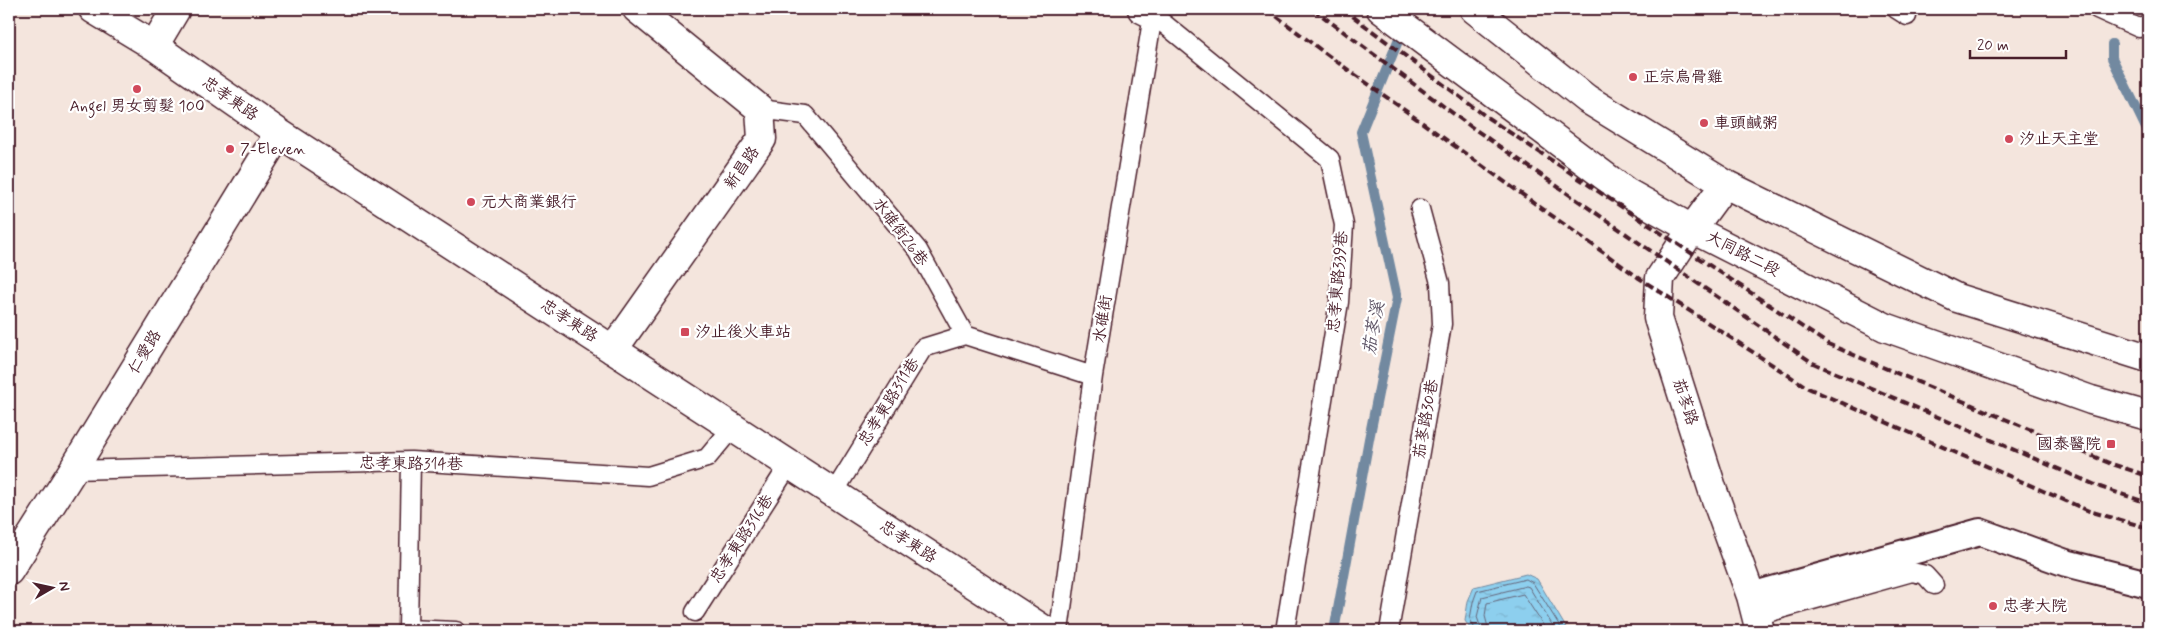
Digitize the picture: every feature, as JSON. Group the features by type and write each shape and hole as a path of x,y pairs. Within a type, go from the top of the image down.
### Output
{"street":[{"name":"忠孝東路","path":"93,9 154,46 280,133 1046,631"},
{"path":"154,46 176,9"},
{"path":"637,9 760,110"},
{"name":"大同路二段","path":"1381,9 1626,192 1692,229 1886,326 2091,400 2148,416"},
{"path":"1474,9 1587,99 1725,184 1957,298 2148,358"},
{"name":"新昌路","path":"613,350 762,139 760,110"},
{"name":"仁愛路","path":"9,571 280,133"},
{"name":"茄苳路","path":"1725,184 1692,229 1660,278 1658,318 1713,491 1756,615"},
{"path":"1756,615 1980,532 2066,563 2148,584"}],"lane":[{"path":"2097,9 2139,28 2148,24"},
{"name":"水碓街","path":"1059,631 1093,376 1149,11"},
{"name":"忠孝東路339巷","path":"1149,11 1330,160 1334,178 1344,225 1339,302 1285,631"},
{"name":"水碓街26巷","path":"760,110 806,116 918,250 965,336"},
{"name":"茄苳路30巷","path":"1390,631 1442,324 1440,283 1420,209"},
{"path":"965,336 1093,376"},
{"name":"忠孝東路311巷","path":"833,494 923,348 965,336"},
{"name":"忠孝東路314巷","path":"73,470 411,461 648,476 707,458 732,428"},
{"path":"411,461 408,629 456,631"},
{"name":"忠孝東路316巷","path":"696,612 790,465"},
{"path":"1756,615 1912,572 1925,575 1934,585"}],"water":[{"path":"1526,574 1537,579 1568,631 1472,631 1465,621 1468,601 1474,587"}],"waterway":[{"name":"茄苳溪","path":"1334,631 1397,298 1361,132 1411,9"},
{"path":"2112,44 2112,58 2148,132"}],"railway":[{"path":"1267,9 1322,51 1639,278 1808,388 2089,511 2148,528"},
{"path":"1313,9 1470,126 1813,363 2100,487 2148,503"},
{"path":"1343,9 1488,118 1828,344 2109,463 2148,476"}],"place":[{"name":"正宗烏骨雞","path":"1633,77"},
{"name":"Angel 男女剪髮 100","path":"137,89"},
{"name":"車頭鹹粥","path":"1704,123"},
{"name":"汐止天主堂","path":"2009,139"},
{"name":"7-Eleven","path":"230,149"},
{"name":"元大商業銀行","path":"471,202"},
{"name":"汐止後火車站","path":"685,332"},
{"name":"國泰醫院","path":"2111,444"},
{"name":"忠孝大院","path":"1993,606"}]}
